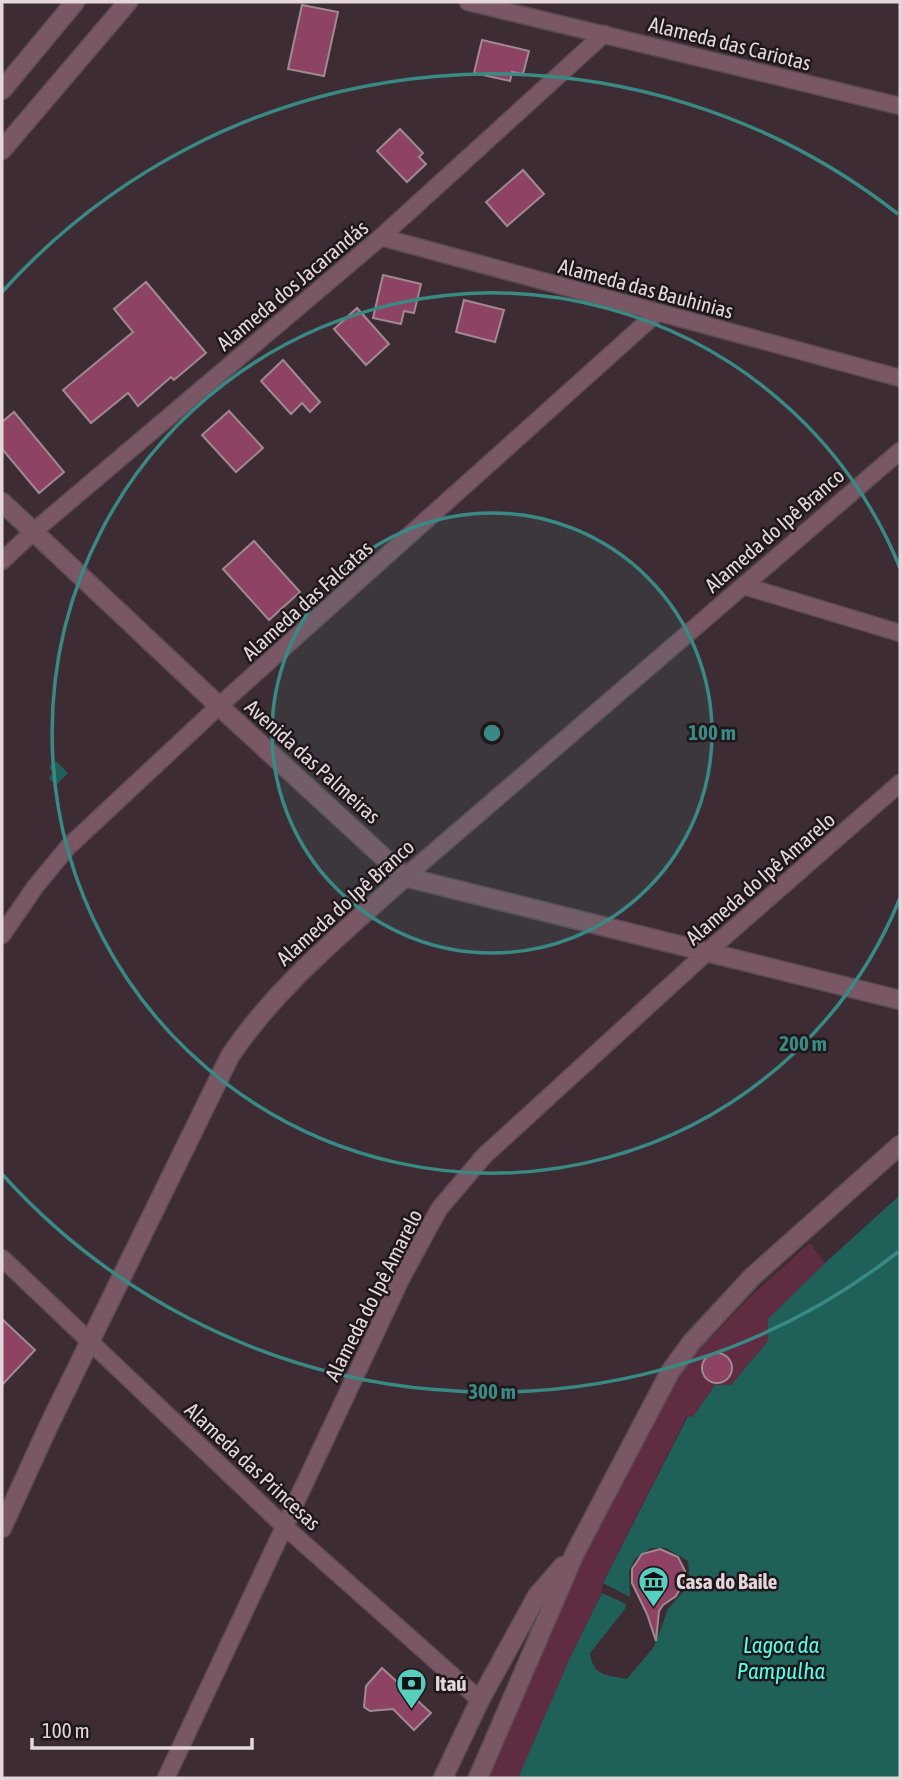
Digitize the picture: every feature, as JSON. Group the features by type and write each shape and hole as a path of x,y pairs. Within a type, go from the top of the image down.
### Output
{"street":[{"path":"2,90 75,2"},
{"path":"2,150 128,2"},
{"name":"Alameda das Cariotas","path":"468,2 900,106"},
{"name":"Alameda dos Jacarandás","path":"2,561 381,237 604,34"},
{"name":"Alameda das Bauhinias","path":"381,237 900,378"},
{"name":"Alameda das Falcatas","path":"2,935 35,887 68,847 219,706 657,313"},
{"name":"Alameda do Ipê Branco","path":"2,1528 214,1086 244,1035 295,977 405,877 900,451"},
{"name":"Avenida das Palmeiras","path":"2,502 405,877 900,1000"},
{"path":"744,586 900,633"},
{"name":"Alameda do Ipê Amarelo","path":"166,1778 401,1279 429,1226 452,1192 503,1137 707,952 900,783"},
{"path":"478,1778 575,1553 670,1372 691,1343 752,1277 900,1145"},
{"name":"Alameda das Princesas","path":"2,1258 284,1526 480,1700"},
{"path":"443,1778 480,1700 537,1596 575,1553"},
{"path":"480,1700 490,1709 492,1719 486,1743 486,1757"}],"shaded area":[{"path":"810,1243 825,1263 768,1319 768,1341 731,1385 715,1385 693,1417 687,1416 603,1583 602,1593 570,1658 518,1778 478,1778 562,1596 663,1396 694,1355 752,1295"}],"water":[{"path":"56,761 68,773 56,785 49,778 53,773 49,767"},
{"name":"Lagoa da Pampulha","path":"900,1195 900,1778 518,1778 570,1658 602,1593 626,1604 625,1609 590,1653 592,1661 602,1673 627,1679 654,1647 668,1609 690,1584 688,1561 666,1548 651,1548 635,1559 629,1571 630,1597 603,1583 688,1416 693,1417 715,1385 731,1385 768,1341 768,1319"}],"building":[{"path":"302,5 338,12 324,76 288,69"},
{"path":"482,40 529,51 523,74 512,72 510,81 474,73"},
{"path":"400,129 423,153 419,157 426,164 407,182 377,151"},
{"path":"523,170 544,194 507,226 486,202"},
{"path":"383,275 421,284 414,313 404,311 401,324 373,318"},
{"path":"146,282 206,353 174,380 171,377 138,406 128,393 91,423 63,390 133,332 114,309"},
{"path":"464,300 504,310 495,342 456,332"},
{"path":"357,308 389,344 366,365 334,329"},
{"path":"283,360 320,402 310,412 302,403 291,414 261,381"},
{"path":"229,411 263,448 236,472 202,435"},
{"path":"14,412 64,472 39,493 2,449 2,422"},
{"path":"254,541 300,592 269,620 223,569"},
{"path":"2,1319 35,1350 2,1385"},
{"path":"717,1353 728,1357 732,1368 728,1379 717,1383 706,1379 702,1368 706,1357"},
{"name":"Casa do Baile","path":"660,1549 678,1557 685,1571 685,1580 676,1596 659,1611 656,1641 632,1583 632,1569 642,1554"},
{"path":"382,1668 431,1713 414,1730 393,1709 370,1711 364,1707 366,1686"}],"place":[{"name":"Casa do Baile","path":"653,1608"},
{"name":"Itaú","path":"412,1710"}]}
